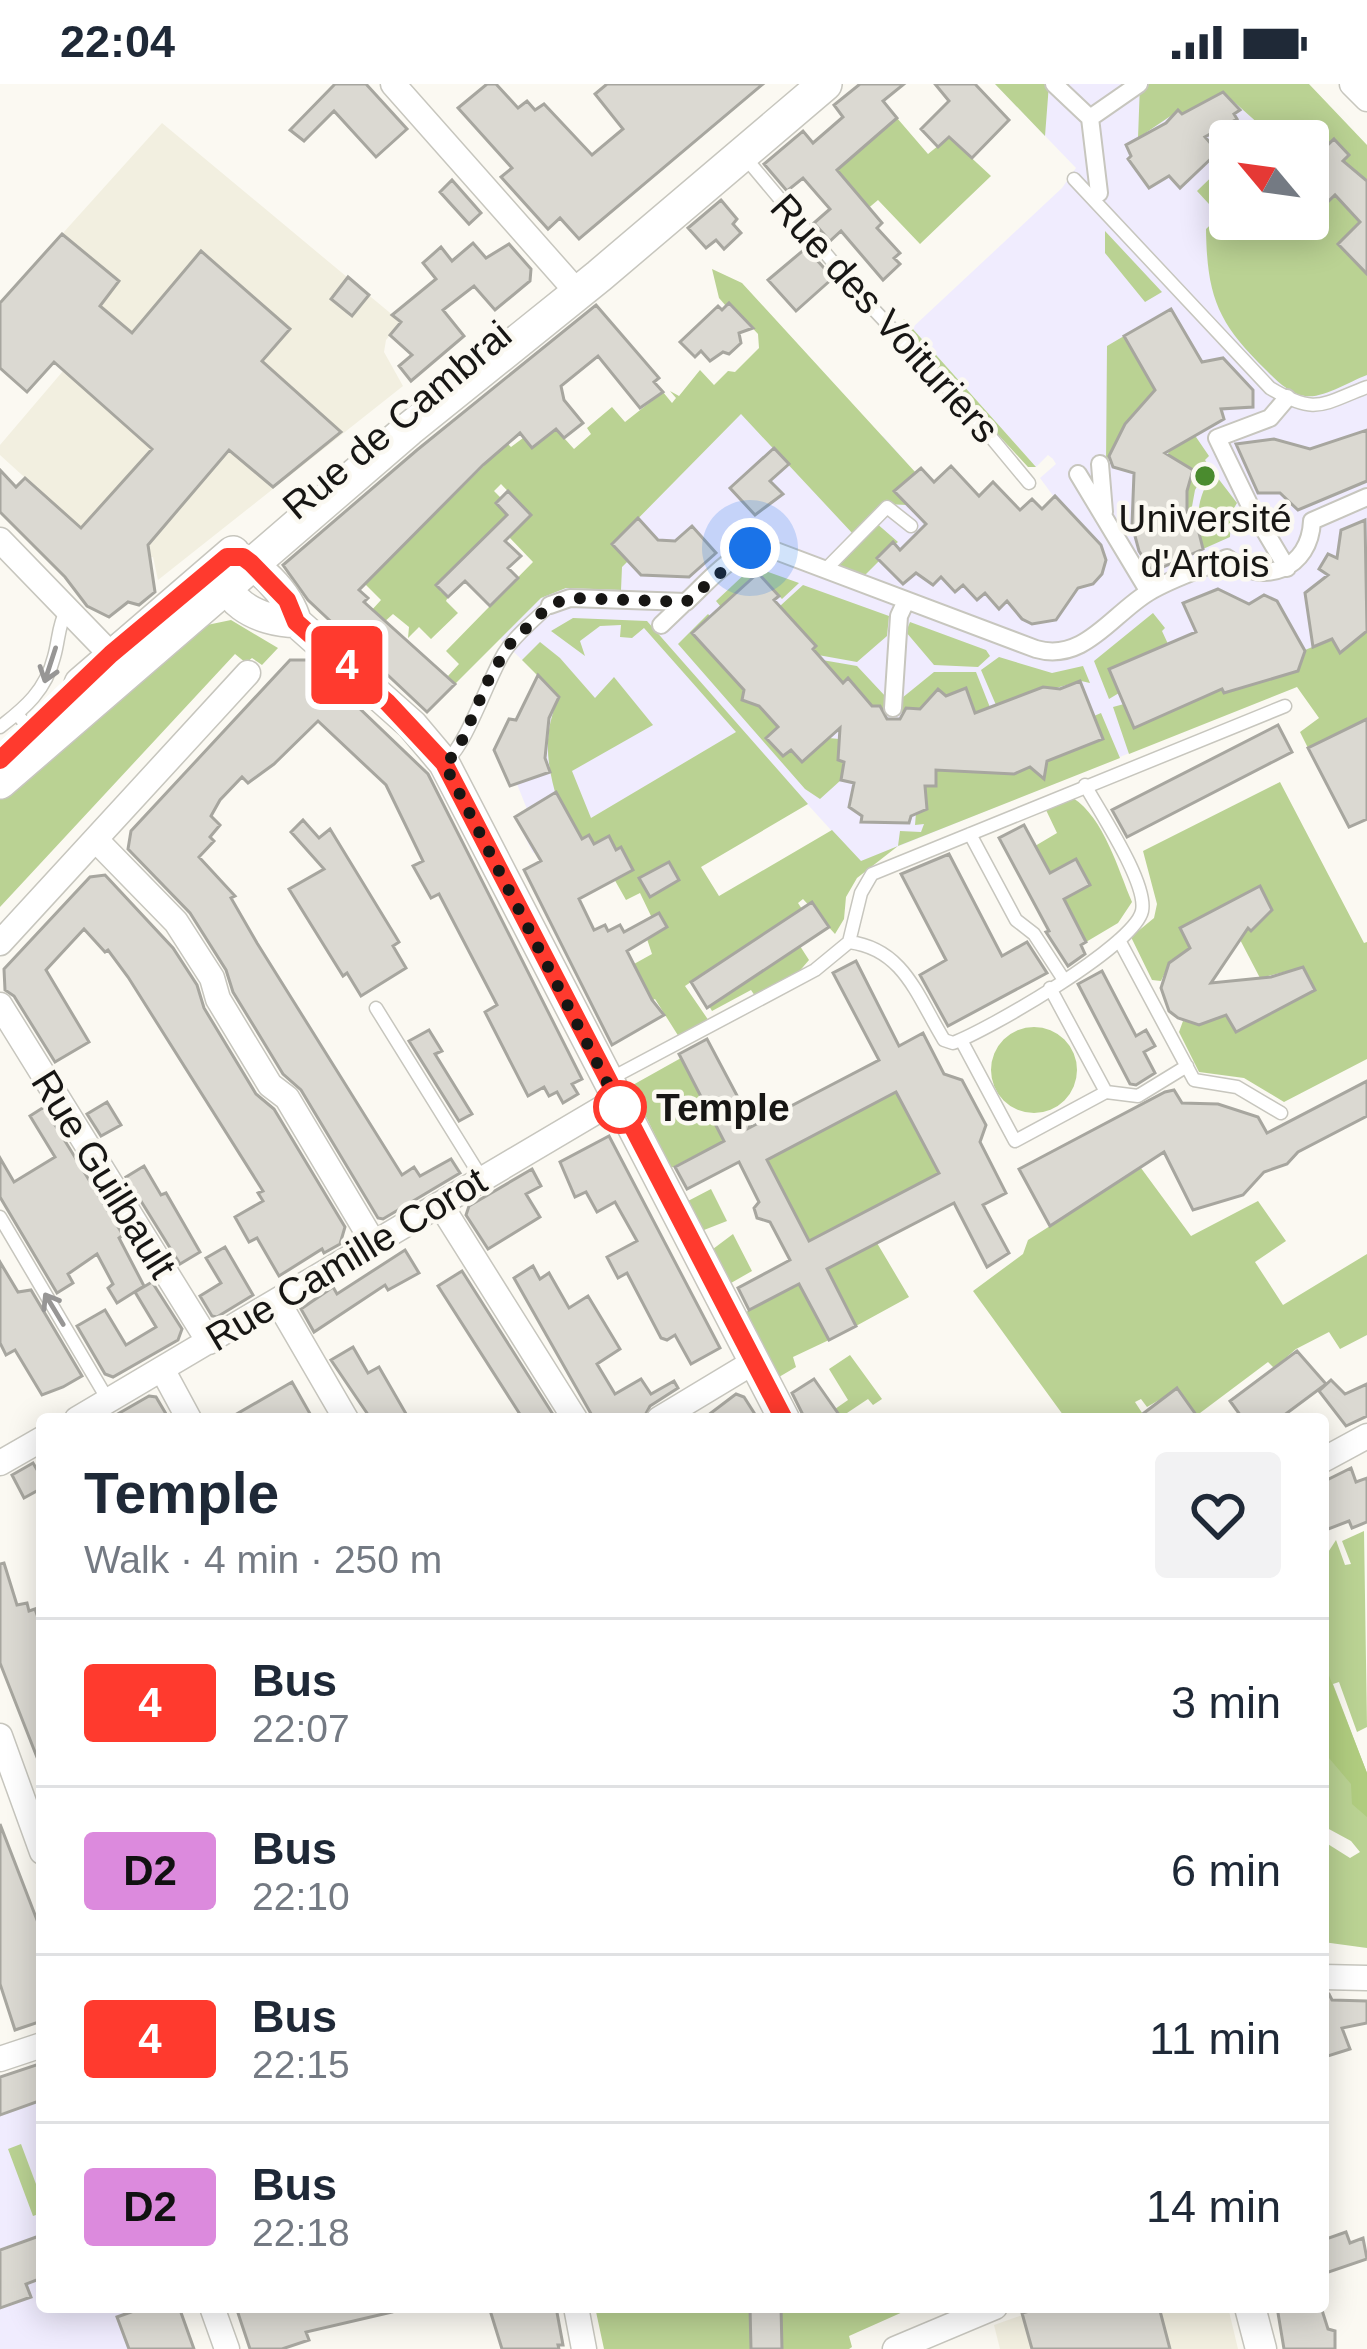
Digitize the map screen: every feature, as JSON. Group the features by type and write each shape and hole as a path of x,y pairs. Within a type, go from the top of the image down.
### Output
{"main road":[{"name":"Rue de Cambrai","path":"0,782 119,663 487,366 797,84"},
{"name":"Rue de Cambrai","path":"234,569 327,480 825,84"},
{"name":"Rue de Cambrai","path":"0,760 16,724 119,663"}],"street":[{"path":"393,84 572,286"},
{"path":"1054,84 1090,118 1099,193"},
{"path":"1090,118 1139,84"},
{"path":"1352,84 1367,99"},
{"path":"1287,398 1270,418 1217,438 1287,568"},
{"path":"1100,464 1105,519"},
{"path":"1078,474 1149,592"},
{"path":"662,625 753,548 768,548 1036,649 1061,653 1079,647 1149,592 1227,558 1252,573 1287,568 1305,550 1312,521 1367,497"},
{"path":"0,540 119,663"},
{"path":"234,569 268,622 296,622 396,710 444,763 781,1413"},
{"path":"550,605 570,598 686,602"},
{"path":"893,708 899,616 906,601"},
{"path":"0,943 248,673"},
{"path":"96,839 176,922 212,978 218,999 259,1068 286,1098 373,1242"},
{"name":"Rue Guilbault","path":"0,1005 209,1342"},
{"name":"Rue Camille Corot","path":"87,1413 348,1262 611,1091"},
{"path":"440,1204 571,1413"},
{"path":"278,1302 343,1413"},
{"path":"669,1413 752,1363"},
{"path":"162,1370 186,1413"},
{"path":"1329,1457 1367,1436"},
{"path":"0,1462 36,1442"},
{"path":"0,1736 35,1809"},
{"path":"1329,1977 1367,1978"},
{"path":"0,2059 36,2047"},
{"path":"214,2313 227,2349"},
{"path":"577,2313 584,2349"},
{"path":"895,2349 981,2313"},
{"path":"1252,2313 1261,2349"}],"lane":[{"name":"Rue des Voituriers","path":"742,154 1029,483"},
{"path":"1074,179 1270,388 1319,406 1367,387"},
{"path":"825,570 887,507 910,526"},
{"path":"444,763 456,754 508,646 550,605"},
{"path":"16,724 46,681 67,608"},
{"path":"611,1091 815,970 849,942 861,893 872,874 1286,706"},
{"path":"849,942 874,945 890,955 944,1040 953,1043 1103,957 1143,910 1138,883 1085,785"},
{"path":"970,834 1016,920 1034,934 1064,980"},
{"path":"1119,940 1194,1080 1237,1087 1281,1113"},
{"path":"1050,988 1106,1093"},
{"path":"376,1008 482,1177"},
{"path":"962,1040 1016,1141 1106,1093 1138,1096 1187,1066"},
{"path":"0,1217 108,1401"}],"shaded area":[{"name":"Université d'Artois","path":"995,84 1271,84 1307,120 1209,120 1209,240 1329,240 1329,143 1367,181 1367,657 860,862 740,730 533,853 515,817 527,809 517,784 510,786 500,763 514,761 498,741 509,719 516,719 538,675 500,639 571,568 580,578 741,413 817,493 883,436 915,472 921,468 934,481 951,466 979,495 993,482 1020,510 1032,499 1042,508 1054,497 1040,478 1056,464 1053,459 1048,455 1036,467 912,328 1062,188 1076,168"},
{"path":"162,123 401,322 386,340 384,352 403,386 158,580 153,557 65,577 35,548 66,515 0,455 0,445 63,371 0,314 0,303"},
{"path":"36,2065 36,2313 128,2313 117,2318 129,2349 0,2349 0,2077"},
{"path":"1028,2313 1229,2313 1238,2349 1000,2349 994,2325"}],"green space":[{"path":"995,84 1049,84 1045,136"},
{"path":"1140,84 1309,84 1367,145 1367,375 1320,395 1294,393 1250,353 1226,323 1209,273 1206,229 1209,226 1209,240 1329,240 1329,120 1254,120 1223,92 1182,114 1178,111 1138,138"},
{"path":"897,118 928,154 949,137 991,176 920,244 878,200 846,227 819,197 841,177 836,169"},
{"path":"1209,179 1209,204 1197,191"},
{"path":"1105,231 1162,292 1145,302 1105,253"},
{"path":"712,269 742,283 916,473 895,491 908,505 884,504 853,534 741,414 613,544 628,561 622,567 621,590 566,588 541,598 455,684 448,676 459,664 446,651 533,562 509,537 530,515 501,484 494,491 501,498 496,504 507,515 439,582 446,601 458,613 431,639 419,627 408,638 409,627 393,614 382,624 370,612 381,600 365,584 507,443 511,447 523,438 532,448 556,429 574,449 591,434 587,428 612,407 625,422 663,392 672,403 676,398 670,391 679,396 700,370 714,385 728,371 735,372 759,348 758,334 719,298"},
{"path":"904,319 1036,467 1028,467 900,328"},
{"path":"1124,336 1151,383 1158,387 1125,424 1106,465 1107,346"},
{"path":"1196,437 1209,456 1205,460 1209,466 1195,490 1189,523 1187,491 1192,471 1167,455 1174,445"},
{"path":"1214,473 1237,503 1231,513 1230,537 1203,549 1199,510"},
{"path":"875,522 898,542 865,575 838,565"},
{"path":"757,568 799,583 782,599 758,574 721,607 716,601"},
{"path":"803,585 889,616 887,636 857,662 818,655 812,649 816,645 780,606"},
{"path":"1153,613 1165,628 1168,644 1109,669 1119,693 1109,699 1094,661"},
{"path":"708,614 693,633 746,692 745,702 756,703 770,718 792,698 800,707 767,738 783,756 791,750 802,762 829,738 839,739 838,760 844,762 841,780 820,799 805,789 678,644"},
{"path":"573,618 647,621 808,804 701,867 719,896 832,830 861,861 898,846 857,878 835,934 803,899 798,903 802,909 685,986 709,1021 679,1037 655,999 649,1002 634,964 652,954 647,939 652,918 640,893 626,900 613,877 632,867 622,848 616,850 609,837 570,846 548,754 559,697 522,660 540,642 595,698 614,677 653,725 572,771 591,818 736,732 644,628 632,638 620,637 621,625 600,626 580,641 585,656 551,631"},
{"path":"231,620 278,648 262,665 252,658 246,663 235,654 0,907 0,791 207,625"},
{"path":"910,622 986,650 990,656 978,667 934,665 906,632"},
{"path":"1367,631 1367,719 1308,748 1300,732 1319,718 1297,687 1129,754 1113,707 1124,704 1135,727 1192,702 1218,681 1224,693 1298,671 1305,650 1332,639 1340,652"},
{"path":"999,657 1052,673 1083,666 1090,683 1081,681 996,705 981,670"},
{"path":"822,660 857,666 886,697 885,712 874,712 848,678 839,686"},
{"path":"934,672 976,672 991,710 976,715 965,689 948,698 938,690 930,715 902,712 902,698"},
{"path":"1101,713 1120,758 898,846 900,831 921,832 924,824 915,825 916,813 926,809 925,786 936,785 936,768 1023,770 1032,766 1042,772 1045,762 1102,739 1094,716"},
{"path":"1280,782 1367,942 1367,1059 1284,1102 1244,1078 1199,1072 1179,1032 1183,1021 1226,1016 1314,990 1303,967 1260,978 1236,932 1271,910 1181,928 1191,950 1171,960 1161,981 1152,980 1131,937 1154,918 1157,904 1143,851"},
{"path":"1073,798 1102,831 1132,902 1118,923 1086,942 1035,846 1057,833 1046,810"},
{"path":"800,946 809,960 797,974 755,996 751,990 712,1011 709,1006"},
{"path":"1034,1027 1050,1030 1064,1040 1074,1054 1074,1086 1064,1100 1050,1110 1034,1113 1018,1110 1004,1100 994,1086 991,1070 994,1054 1004,1040 1018,1030"},
{"path":"681,1058 717,1128 733,1136 671,1168 631,1086"},
{"path":"896,1092 939,1173 809,1241 767,1160"},
{"path":"1141,1168 1191,1236 1258,1201 1286,1241 1255,1262 1283,1305 1367,1254 1367,1335 1340,1349 1329,1332 1296,1349 1274,1368 1268,1362 1200,1413 1193,1413 1171,1393 1147,1407 1141,1399 1135,1402 1142,1413 1062,1413 973,1291 1023,1254 1028,1240"},
{"path":"711,1189 727,1221 704,1230 688,1201"},
{"path":"733,1234 752,1271 731,1283 713,1249"},
{"path":"877,1243 909,1297 856,1326 831,1277 820,1273"},
{"path":"801,1283 829,1340 793,1357 796,1367 779,1377 746,1312"},
{"path":"850,1355 882,1399 873,1405 868,1399 847,1413 838,1413 835,1409 848,1400 829,1369"},
{"path":"1364,1531 1367,1727 1357,1732 1339,1682 1333,1684 1367,1773 1367,1948 1329,1943 1329,1845 1350,1858 1360,1852 1329,1829 1329,1551 1336,1540 1345,1565 1351,1564 1342,1541"},
{"path":"1329,1675 1367,1773 1367,1817 1352,1804 1351,1784 1329,1758"},
{"path":"21,2144 36,2184 36,2215 33,2216 8,2149"},
{"path":"596,2313 901,2313 849,2336 849,2349 604,2349"}],"building":[{"path":"335,84 366,84 407,129 376,157 334,111 304,141 290,130"},
{"path":"487,84 496,84 518,108 527,101 535,110 544,104 592,155 623,129 595,94 607,84 763,84 579,239 560,218 548,229 501,177 512,168 458,108"},
{"path":"860,84 904,84 883,101 897,118 837,170 882,223 877,228 900,253 894,258 900,264 883,280 841,231 830,241 814,223 830,209 803,178 787,191 764,164 803,131 813,143 843,117 834,105"},
{"path":"935,84 975,84 1009,120 972,158 949,137 938,147 921,129 949,101"},
{"path":"1223,92 1240,110 1234,114 1235,120 1209,120 1205,137 1209,161 1180,188 1169,176 1149,188 1128,159 1126,145 1166,123 1178,110 1182,114"},
{"path":"1334,139 1349,155 1343,161 1367,181 1367,274 1338,244 1360,222 1335,195 1329,201 1329,144"},
{"path":"452,180 481,213 469,224 440,192"},
{"path":"721,200 737,219 733,224 741,233 724,249 716,240 706,248 688,228"},
{"path":"62,234 119,281 100,306 132,333 201,251 290,329 262,361 341,432 273,487 229,450 148,545 155,592 139,605 128,602 109,617 87,606 0,512 0,470 16,487 25,478 81,528 152,449 54,362 27,392 0,368 0,303"},
{"path":"473,243 486,258 509,244 531,269 530,281 495,310 474,286 443,310 464,336 411,381 399,366 412,355 390,335 401,322 392,315 436,279 423,263 441,247 452,261"},
{"path":"806,248 833,278 796,311 768,280"},
{"path":"348,277 369,295 352,316 331,299"},
{"path":"729,303 753,328 739,333 741,343 729,354 723,352 710,361 701,351 695,357 680,342 718,306 722,310"},
{"path":"596,305 659,378 654,382 663,392 640,408 598,356 561,386 564,400 583,423 564,438 556,429 532,448 520,433 359,590 368,598 364,602 455,684 427,712 308,600 283,565"},
{"path":"1171,309 1202,362 1223,358 1253,390 1253,407 1221,409 1224,419 1165,453 1193,470 1187,523 1196,521 1203,549 1152,572 1139,551 1132,525 1134,473 1113,467 1109,456 1125,424 1155,390 1124,336"},
{"path":"1367,430 1367,481 1298,510 1280,493 1258,493 1236,444 1274,439 1310,449"},
{"path":"774,448 789,464 770,481 783,494 755,515 730,488"},
{"path":"951,466 979,496 993,482 1020,510 1032,499 1042,509 1055,496 1101,545 1106,560 1102,574 1093,584 1078,588 1056,620 1032,624 1007,601 999,609 985,593 977,600 963,585 955,592 941,577 933,585 916,573 903,584 877,558 893,542 900,550 926,524 894,491 921,468 934,482"},
{"path":"508,491 531,515 505,541 521,556 508,568 518,578 490,606 465,581 448,597 436,585 507,515 496,503"},
{"path":"638,518 658,540 675,541 692,526 716,553 689,577 641,575 612,544"},
{"path":"1365,520 1367,631 1340,653 1332,639 1313,647 1305,593 1328,575 1319,569 1328,554 1337,558 1341,530"},
{"path":"758,573 779,596 774,600 843,683 848,678 872,706 880,706 887,719 900,719 906,708 920,709 938,689 946,696 966,688 975,713 1043,687 1060,689 1080,681 1103,739 1047,761 1044,779 1030,767 1014,774 936,770 936,786 925,786 927,809 911,816 909,823 861,822 862,816 849,807 854,783 841,780 840,728 802,762 791,750 783,756 766,738 778,727 759,706 742,700 744,690 692,633"},
{"path":"1218,589 1249,604 1264,595 1277,601 1305,651 1298,671 1224,693 1222,689 1134,728 1109,669 1196,632 1183,603"},
{"path":"290,660 309,660 428,774 582,1079 572,1084 578,1094 563,1103 557,1092 549,1096 544,1087 528,1096 485,1012 497,1005 439,894 431,898 413,866 423,861 386,785 318,721 274,764 248,783 242,777 220,800 211,816 220,825 210,837 214,841 199,857 235,896 231,898 257,943 402,1175 414,1167 420,1176 451,1159 460,1173 383,1219 378,1218 301,1090 283,1074 190,913 128,849 131,831"},
{"path":"538,675 559,697 549,718 545,758 550,772 510,786 494,750 509,719 516,720"},
{"path":"1367,719 1367,819 1349,827 1308,748"},
{"path":"1278,725 1292,752 1127,837 1112,810"},
{"path":"556,792 582,839 589,835 594,844 609,836 633,870 579,899 594,930 605,925 608,931 620,925 624,932 659,913 667,927 627,951 664,1015 612,1045 524,870 541,861 515,817"},
{"path":"303,820 319,838 330,829 399,942 393,946 406,968 361,996 347,973 343,976 289,889 324,869 291,832"},
{"path":"1024,825 1050,873 1076,859 1090,885 1064,899 1086,942 1081,945 1085,954 1068,966 999,838"},
{"path":"949,854 1002,956 1027,942 1047,973 948,1026 920,975 946,960 901,874"},
{"path":"669,862 679,880 650,897 639,878"},
{"path":"105,875 173,948 197,985 204,1008 256,1094 274,1109 345,1227 340,1244 324,1253 322,1249 279,1276 257,1238 249,1242 235,1217 263,1201 258,1193 263,1191 128,977 84,929 46,970 89,1042 55,1062 14,996 5,990 4,969 90,877"},
{"path":"1260,886 1272,910 1251,931 1248,928 1211,983 1271,977 1303,967 1315,990 1236,1032 1226,1015 1199,1025 1178,1018 1169,1011 1161,988 1169,963 1190,948 1180,928"},
{"path":"812,902 829,927 707,1008 691,982"},
{"path":"856,961 899,1046 923,1033 944,1074 962,1080 986,1125 980,1142 1006,1193 983,1205 1009,1253 987,1267 954,1203 827,1269 856,1326 829,1340 799,1284 749,1310 738,1288 790,1260 770,1222 757,1218 754,1208 759,1202 739,1162 687,1189 675,1167 724,1141 679,1054 707,1039 751,1122 749,1128 879,1060 833,973","holes":["896,1092 939,1173 809,1241 767,1160"]},
{"path":"1102,971 1136,1036 1146,1030 1155,1046 1144,1052 1155,1073 1136,1085 1130,1084 1078,984"},
{"path":"429,1030 442,1051 435,1054 472,1114 459,1121 409,1041"},
{"path":"1367,1081 1367,1116 1298,1152 1287,1164 1264,1172 1243,1195 1193,1210 1164,1152 1050,1226 1019,1169 1165,1092 1174,1090 1182,1103 1218,1104 1258,1117 1267,1133"},
{"path":"107,1102 121,1125 101,1136 87,1114"},
{"path":"44,1107 123,1235 119,1238 144,1286 117,1303 97,1254 68,1274 73,1283 57,1293 0,1197 0,1158 14,1182 55,1157 30,1116"},
{"path":"609,1136 720,1348 691,1364 675,1335 661,1338 627,1273 618,1278 607,1257 637,1241 615,1202 597,1212 586,1192 575,1197 560,1162"},
{"path":"144,1166 161,1195 166,1193 200,1252 180,1264 126,1177"},
{"path":"532,1169 541,1186 526,1194 540,1217 488,1249 466,1215 469,1206"},
{"path":"225,1247 253,1295 217,1317 200,1296 221,1283 206,1258"},
{"path":"405,1250 419,1273 388,1290 385,1285 314,1332 301,1309 333,1287 337,1294"},
{"path":"0,1262 18,1292 31,1290 82,1376 42,1395 15,1350 6,1355 0,1343"},
{"path":"533,1266 540,1279 549,1273 569,1308 588,1296 620,1349 597,1364 615,1394 641,1379 651,1394 674,1381 678,1388 646,1413 591,1413 514,1278"},
{"path":"462,1271 552,1413 519,1413 438,1286"},
{"path":"152,1282 182,1329 178,1340 113,1377 105,1374 77,1326 105,1310 126,1345 156,1327 135,1292"},
{"path":"353,1347 368,1373 379,1367 406,1413 367,1413 331,1360"},
{"path":"1297,1351 1326,1384 1287,1413 1239,1413 1230,1401"},
{"path":"814,1379 838,1413 802,1413 792,1393"},
{"path":"1331,1380 1345,1394 1367,1384 1367,1416 1346,1426 1319,1391"},
{"path":"292,1382 310,1413 238,1413"},
{"path":"1177,1388 1195,1413 1144,1413"},
{"path":"736,1394 744,1397 754,1413 711,1413"},
{"path":"149,1396 156,1397 165,1413 119,1413"},
{"path":"33,1463 36,1491 24,1498 12,1475"},
{"path":"1351,1468 1356,1482 1367,1478 1367,1522 1352,1528 1349,1521 1329,1529 1329,1479"},
{"path":"4,1563 17,1605 27,1603 29,1611 36,1612 36,1755 0,1663 0,1564"},
{"path":"0,1824 36,1917 36,2023 15,2030 0,1984"},
{"path":"1329,1994 1332,2000 1367,2001 1367,2023 1342,2028 1350,2049 1329,2056"},
{"path":"36,2065 36,2102 0,2115 0,2077"},
{"path":"1346,2232 1350,2243 1363,2238 1367,2259 1329,2272 1329,2238"},
{"path":"36,2237 36,2280 26,2284 31,2297 0,2308 0,2250"},
{"path":"181,2313 194,2349 129,2349 117,2317"},
{"path":"238,2313 388,2313 306,2332 309,2340 282,2349 250,2349"},
{"path":"491,2313 557,2313 563,2345 559,2349 502,2349"},
{"path":"750,2313 781,2313 782,2349 751,2349"},
{"path":"1022,2313 1161,2313 1170,2349 1032,2349"},
{"path":"1278,2313 1323,2313 1328,2329 1335,2331 1335,2349 1284,2349"}],"bus line":[{"name":"4","path":"0,760 111,654 227,557 243,557 251,563 287,600 296,622 417,730 444,763 780,1413"}],"place":[{"name":"Université d'Artois","path":"1205,476"},
{"name":"Temple","path":"620,1107"}],"route":[{"path":"620,1107 623,1114 444,763 456,754 508,646 550,605 570,598 686,602 750,548"}]}
